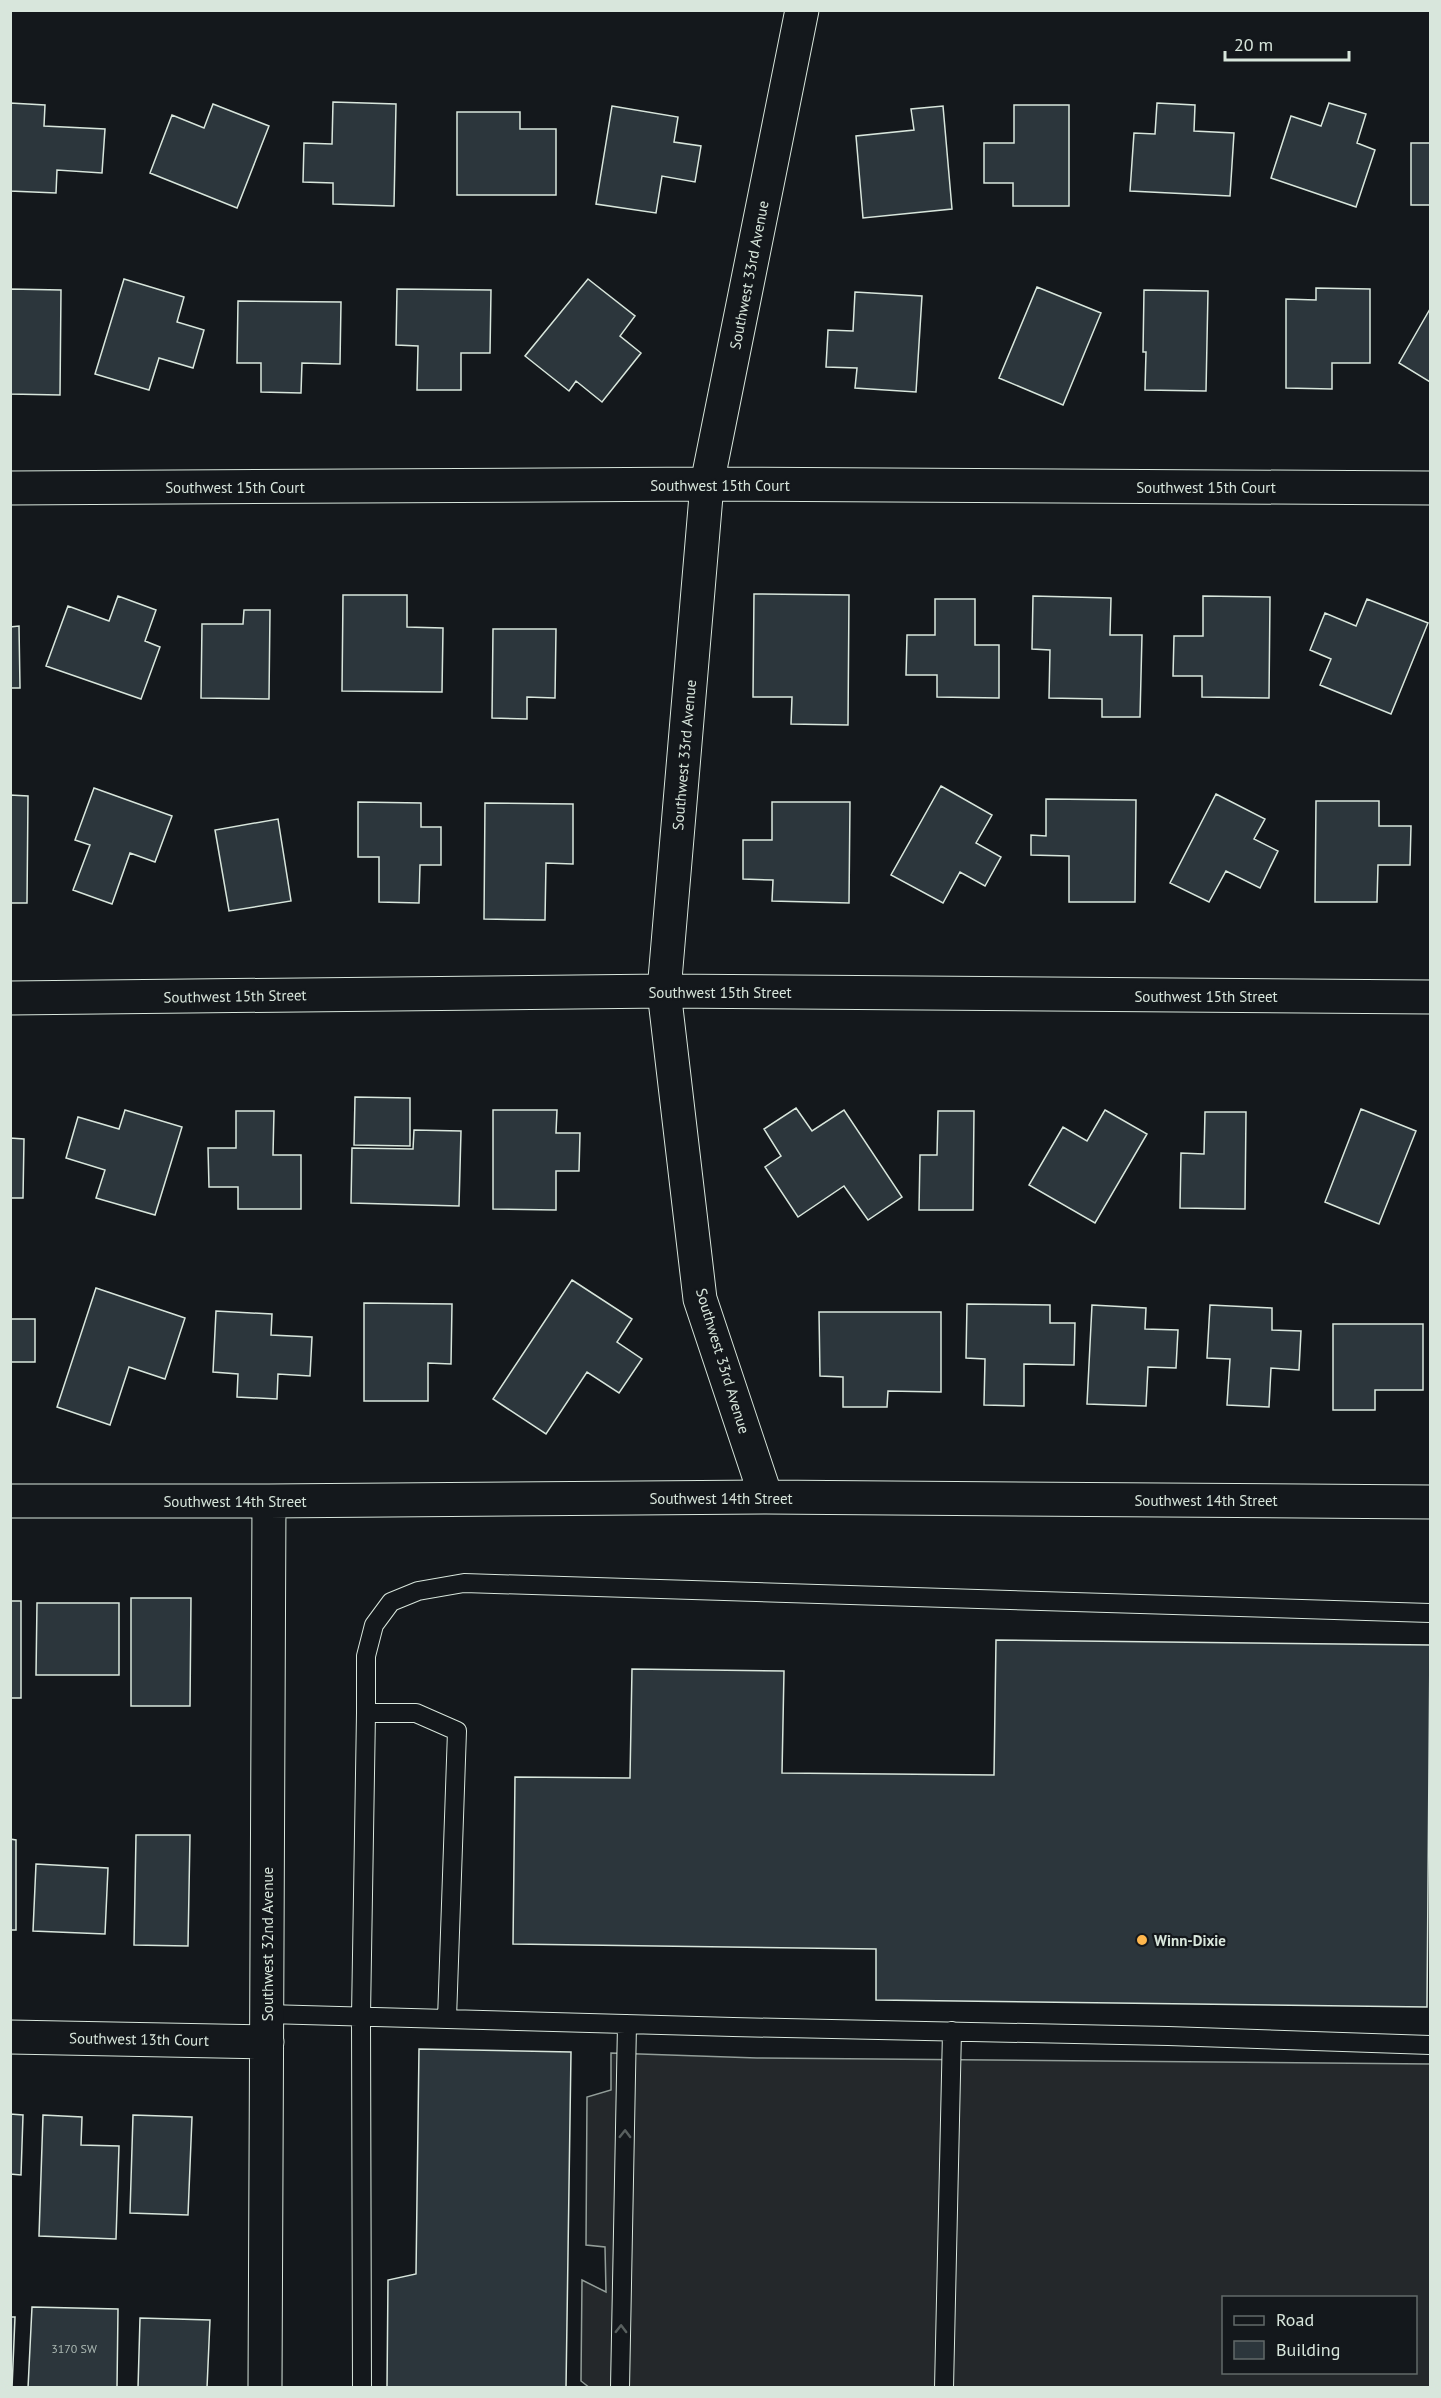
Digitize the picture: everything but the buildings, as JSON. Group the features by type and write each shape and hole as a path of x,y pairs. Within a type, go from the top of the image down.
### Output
{"street":[{"name":"Southwest 33rd Avenue","path":"766,1497 700,1299 664,991 706,484 802,10"},
{"name":"Southwest 15th Court","path":"10,488 706,484 1431,488"},
{"name":"Southwest 15th Street","path":"10,998 664,991 1431,997"},
{"name":"Southwest 14th Street","path":"10,1501 766,1497 1431,1502"},
{"name":"Southwest 32nd Avenue","path":"265,2388 269,1501"},
{"name":"Southwest 13th Court","path":"10,2037 267,2028"}],"lane":[{"path":"362,2388 361,2016 366,1656 374,1625 391,1602 418,1591 464,1583 1431,1613"},
{"path":"366,1713 416,1713 456,1731 447,2019"},
{"path":"267,2028 361,2016 1431,2045"},
{"path":"620,2388 627,2024"},
{"path":"944,2388 952,2031"}],"shaded area":[{"path":"611,2053 757,2058 1430,2064 1430,2387 590,2388 581,2381 582,2280 606,2292 605,2247 586,2245 587,2097 611,2090"}],"place":[{"name":"Winn-Dixie","path":"1142,1940"}]}
